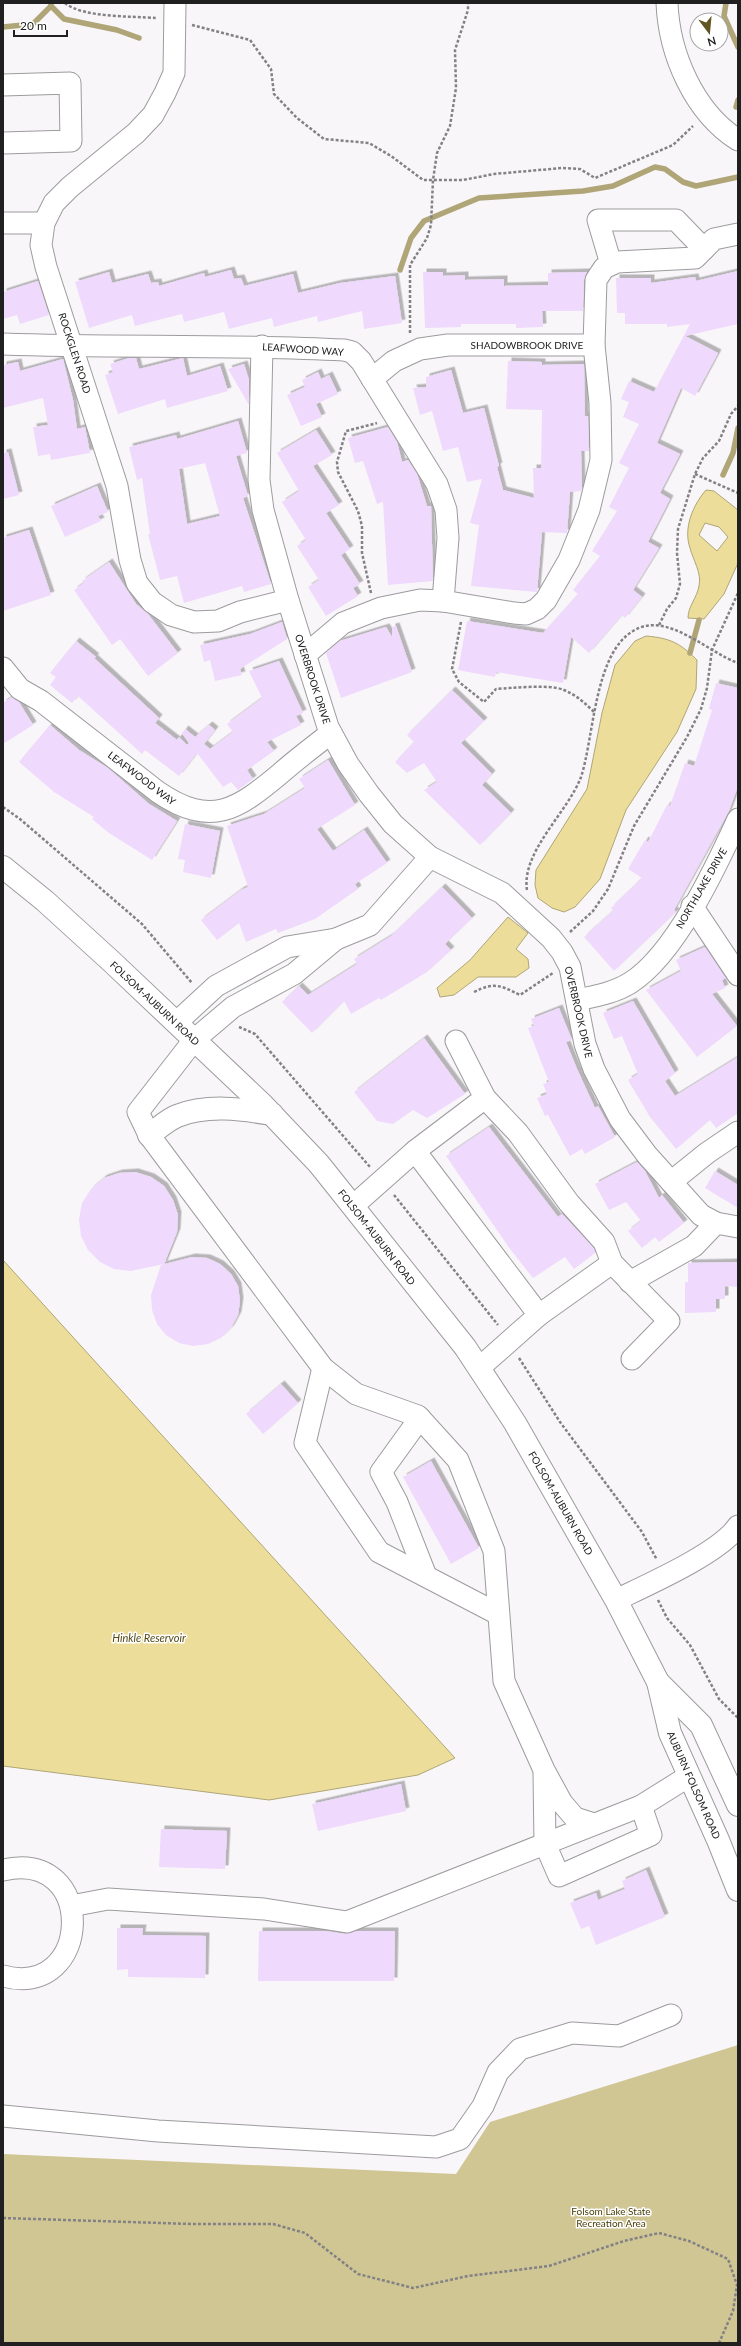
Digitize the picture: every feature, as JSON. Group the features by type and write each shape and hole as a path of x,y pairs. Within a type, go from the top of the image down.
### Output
{"main road":[{"name":"FOLSOM-AUBURN ROAD","path":"3,867 45,901 177,1022 272,1114 319,1164 353,1206 465,1347 479,1368 514,1423 616,1600 658,1682"},
{"path":"149,1135 176,1116 203,1109 246,1110 272,1114"},
{"path":"658,1682 701,1725 738,1805"},
{"name":"AUBURN FOLSOM ROAD","path":"658,1682 670,1733 738,1890"}],"street":[{"path":"667,3 667,18 676,54 691,88 708,112 738,140"},
{"name":"ROCKGLEN ROAD","path":"169,11 174,73 153,115 136,133 64,192 54,203 44,223 42,245 46,267 73,346 117,486 130,560 137,583 152,602 171,615 194,622 218,621 240,612 288,600"},
{"path":"3,85 70,83 71,141 3,143"},
{"path":"611,264 598,220 676,220 704,249"},
{"path":"3,223 44,223"},
{"path":"594,345 596,280 604,268 617,262 695,258 714,239 738,234"},
{"name":"LEAFWOOD WAY","path":"3,344 73,346 262,346 344,350 352,352 362,361 437,484 446,510 448,538 443,601"},
{"name":"SHADOWBROOK DRIVE","path":"305,655 343,623 375,610 420,600 443,601 526,614 537,609 546,600 569,560 589,510 600,460 600,403 594,345 448,345 420,349 394,360 372,379"},
{"name":"OVERBROOK DRIVE","path":"262,346 259,480 263,510 288,600 331,733 348,764 368,794 393,824 430,857 502,893 564,934 568,963 577,1000 585,1044 605,1094 620,1119 671,1182 701,1215 716,1223 738,1227"},
{"name":"LEAFWOOD WAY","path":"3,668 20,688 41,701 158,792 177,805 199,811 222,810 244,803 331,733"},
{"name":"NORTHLAKE DRIVE","path":"577,1000 604,994 629,984 646,971 668,944 692,906 715,867 738,819"},
{"path":"177,1022 216,986 287,947 336,939 370,925 430,857"},
{"path":"692,906 738,975"},
{"path":"336,939 294,974 233,1007 194,1040 138,1112 149,1135 323,1368 356,1394 420,1418 458,1460 494,1551 504,1681 544,1770 562,1803 575,1818 594,1824"},
{"path":"456,1042 485,1098 518,1133 569,1203 604,1242 612,1263 669,1321 632,1359"},
{"path":"353,1206 415,1151 485,1098"},
{"path":"671,1182 707,1153 738,1132"},
{"path":"415,1151 538,1315"},
{"path":"630,1282 694,1246 716,1223"},
{"path":"479,1368 538,1315 612,1263"},
{"path":"323,1368 305,1443 379,1552 498,1614"},
{"path":"420,1418 381,1472 397,1502 426,1576"},
{"path":"616,1600 689,1564 733,1534 738,1526"},
{"path":"544,1770 545,1844 558,1876 652,1834 641,1806"},
{"path":"71,1906 108,1899 264,1909 347,1922 641,1806 689,1776"},
{"path":"3,1870 14,1868 33,1869 50,1877 63,1890 71,1906 74,1924 71,1942 62,1958 48,1970 31,1977 13,1979 3,1976"},
{"path":"3,2116 158,2131 436,2147 460,2139 483,2106 498,2072 520,2048 572,2033 620,2036 671,2014"}],"path":[{"path":"65,3 71,8 96,13 169,11"},
{"path":"409,354 410,265 428,238 431,224 433,180 437,153 450,126 456,88 455,50 468,10 468,3"},
{"path":"187,24 250,40 271,69 274,94 297,118 324,139 369,143 391,156 423,180 463,180 494,174 562,168 580,169 595,178 673,145 708,112"},
{"path":"659,625 667,608 676,598 680,584 676,553 678,529 695,474 703,458 719,441 731,414 738,406"},
{"path":"375,610 362,553 362,526 358,511 338,472 338,462 346,431 374,425 392,412"},
{"path":"695,474 738,493"},
{"path":"564,934 593,911 608,889 634,826 687,737 701,709 707,688 712,650 738,593"},
{"path":"464,605 452,669 459,682 484,702 496,690 523,687 562,689 580,699 594,712"},
{"path":"531,895 527,890 528,874 540,842 577,788 583,770 594,712 604,673 616,649 632,631 651,624 668,627 697,641 727,659 738,663"},
{"path":"3,807 20,819 142,924 190,979"},
{"path":"474,992 488,985 502,986 520,995 568,963"},
{"path":"254,1034 414,1217 495,1321 560,1422 642,1532 658,1564"},
{"path":"651,1583 667,1618 690,1645 719,1698 738,1718"},
{"path":"3,2218 192,2224 273,2224 305,2232 358,2274 413,2288 468,2276 549,2266 624,2241 659,2233 689,2241 728,2259 737,2285 733,2311 719,2343"}],"green space":[{"name":"Folsom Lake State Recreation Area","path":"738,2045 738,2343 3,2343 3,2154 456,2174 490,2122"}],"water":[{"path":"706,490 714,491 738,510 738,563 724,594 704,619 688,618 689,610 698,590 700,581 691,553 688,533 690,517 701,496","holes":["705,523 719,527 728,537 717,551 699,535"]},
{"path":"646,636 662,638 674,642 680,645 697,660 696,689 677,732 626,810 600,879 575,907 564,912 552,908 538,898 535,885 536,870 587,789 602,713 615,665 635,641"},
{"path":"508,917 528,933 516,949 528,959 529,968 516,977 478,977 454,995 440,997 437,988 470,960"},
{"name":"Hinkle Reservoir","path":"3,1260 455,1758 418,1775 269,1800 3,1766"}],"building":[{"path":"231,270 234,279 241,278 244,286 293,274 298,293 340,283 395,276 402,323 364,329 362,311 318,322 317,316 274,327 272,318 229,329 224,312 184,322 182,314 135,326 132,315 89,328 75,282 109,272 112,283 148,274 151,283 158,282 159,286 204,273 205,277"},
{"path":"738,271 738,324 685,336 718,353 695,396 681,388 657,443 680,454 660,493 670,499 648,542 659,548 633,590 642,597 625,618 622,615 589,653 571,637 563,683 496,672 495,677 458,670 467,621 543,633 578,594 573,590 600,556 592,551 617,511 609,507 629,468 619,463 639,424 623,417 629,402 621,399 629,381 654,392 690,324 667,327 667,324 625,324 625,313 617,313 616,278 651,278 651,283 695,277 696,281"},
{"path":"423,272 443,272 443,276 465,275 465,280 504,279 504,286 548,285 548,273 587,272 584,280 583,311 542,311 543,327 516,328 516,324 461,324 461,327 425,328"},
{"path":"38,281 49,315 20,324 17,315 3,319 3,292"},
{"path":"129,358 136,358 139,369 183,358 187,376 220,366 228,391 167,408 165,399 118,414 105,375 113,372 110,364"},
{"path":"63,359 73,400 77,429 85,427 90,453 51,460 50,454 38,456 33,427 48,425 43,398 3,408 3,365 18,362 20,371"},
{"path":"508,361 542,362 542,365 584,364 585,416 588,416 589,451 581,451 582,488 581,491 570,492 567,533 542,532 537,592 471,586 479,525 470,523 482,479 467,482 458,447 443,451 432,411 420,415 413,388 426,387 426,377 451,370 463,413 484,408 499,466 497,467 503,490 534,498 533,468 541,468 542,410 506,409"},
{"path":"244,364 249,380 249,405 228,369"},
{"path":"318,372 321,379 329,375 338,394 316,404 322,417 301,426 287,395 305,387 302,380"},
{"path":"238,421 247,453 236,456 248,496 243,498 271,584 244,592 242,586 184,603 177,576 160,580 148,534 150,534 142,478 137,480 129,447 176,435 177,439","holes":["205,463 220,516 187,524 179,469"]},
{"path":"388,427 397,442 402,462 408,460 417,474 427,506 431,506 433,581 388,585 383,502 377,504 363,461 355,463 348,438"},
{"path":"316,430 332,455 313,466 339,505 326,513 350,549 341,555 360,584 353,588 358,596 326,616 308,587 319,580 297,546 306,540 282,502 299,491 277,453"},
{"path":"8,452 19,495 3,499 3,453"},
{"path":"97,486 108,512 98,516 101,521 65,537 51,506"},
{"path":"29,530 51,595 3,611 3,538"},
{"path":"109,562 136,604 148,614 178,653 148,676 120,639 112,645 74,590 84,583 82,581"},
{"path":"282,622 287,639 240,669 242,675 215,681 210,660 204,662 200,645 250,634"},
{"path":"396,626 412,672 341,698 326,653 340,641 386,627 392,637 392,627"},
{"path":"76,641 96,657 94,658 159,718 155,723 177,740 179,737 187,745 189,743 182,733 185,729 195,737 209,725 215,730 204,744 210,749 233,732 227,724 262,698 249,671 279,661 303,713 296,716 301,725 267,742 274,751 247,770 253,779 238,790 231,782 223,787 197,753 179,776 145,750 142,754 78,696 72,703 50,685 56,677 50,673"},
{"path":"716,683 738,688 738,786 729,811 674,910 676,912 614,971 584,937 613,911 611,908 642,878 628,869 645,840 648,842 667,805 670,806 685,763 694,766 712,710 709,709"},
{"path":"452,690 484,721 461,743 492,774 482,785 511,813 480,845 424,790 437,782 424,763 407,773 395,762 414,742 407,735"},
{"path":"12,697 19,702 33,725 3,744 3,703"},
{"path":"50,725 79,750 108,768 149,804 177,821 152,860 109,833 92,819 94,817 54,792 19,762"},
{"path":"328,760 355,805 317,829 333,851 364,830 387,863 355,884 358,889 315,919 278,933 276,929 246,942 239,923 217,940 201,920 241,890 248,887 227,826 264,814 305,788 299,779"},
{"path":"185,824 220,831 211,878 183,872 185,860 178,859"},
{"path":"442,887 472,918 445,944 451,950 427,972 381,1000 379,998 351,1014 344,1001 312,1033 282,1002 299,986 308,995 357,964 354,959 391,936"},
{"path":"705,947 726,978 722,980 725,988 712,994 737,1026 697,1057 646,990 681,971 676,960"},
{"path":"633,1001 675,1073 665,1081 675,1096 738,1057 738,1113 716,1128 710,1120 676,1149 650,1117 628,1080 638,1074 622,1036 614,1039 603,1013"},
{"path":"559,1008 572,1040 566,1042 577,1069 595,1108 598,1106 615,1137 585,1154 582,1149 570,1156 548,1115 545,1116 537,1098 547,1094 543,1084 549,1082 528,1028 534,1026 531,1019"},
{"path":"424,1038 465,1094 427,1118 413,1110 393,1124 377,1121 354,1092"},
{"path":"489,1127 558,1217 562,1214 594,1248 595,1253 574,1269 565,1257 533,1278 510,1249 446,1156"},
{"path":"637,1162 645,1171 659,1198 662,1195 684,1223 659,1242 655,1237 642,1248 628,1231 641,1221 626,1202 609,1210 595,1184"},
{"path":"715,1171 738,1185 738,1208 705,1188"},
{"path":"135,1172 151,1177 164,1186 173,1200 178,1215 177,1232 164,1264 131,1271 114,1269 100,1262 88,1250 81,1236 79,1219 82,1203 91,1189 104,1178 119,1173"},
{"path":"192,1257 207,1258 220,1264 231,1274 238,1286 240,1301 238,1315 231,1328 221,1338 208,1344 193,1346 179,1343 166,1335 157,1324 152,1310 151,1295 161,1265"},
{"path":"738,1262 738,1287 725,1286 725,1299 716,1299 716,1312 685,1313 685,1282 688,1282 688,1263"},
{"path":"281,1384 298,1403 263,1434 246,1414"},
{"path":"431,1461 479,1548 451,1564 403,1477"},
{"path":"401,1784 406,1811 318,1831 312,1804"},
{"path":"161,1829 227,1831 225,1869 159,1867"},
{"path":"646,1870 665,1917 596,1945 589,1926 581,1929 570,1903 596,1893 598,1900 625,1889 622,1881"},
{"path":"117,1928 143,1928 142,1935 206,1936 205,1978 128,1977 128,1969 117,1970"},
{"path":"259,1931 326,1931 345,1934 357,1931 395,1931 394,1981 258,1981"}],"waterway":[{"path":"3,27 33,24 51,6 51,3"},
{"path":"726,3 724,16 738,47"},
{"path":"51,6 64,19 117,30 139,38"},
{"path":"738,100 736,107 738,107"},
{"path":"400,270 411,238 424,221 479,198 583,191 613,186 655,167 665,169 683,182 696,186 738,177"},
{"path":"723,475 733,453 738,428"},
{"path":"690,653 699,620"}]}
